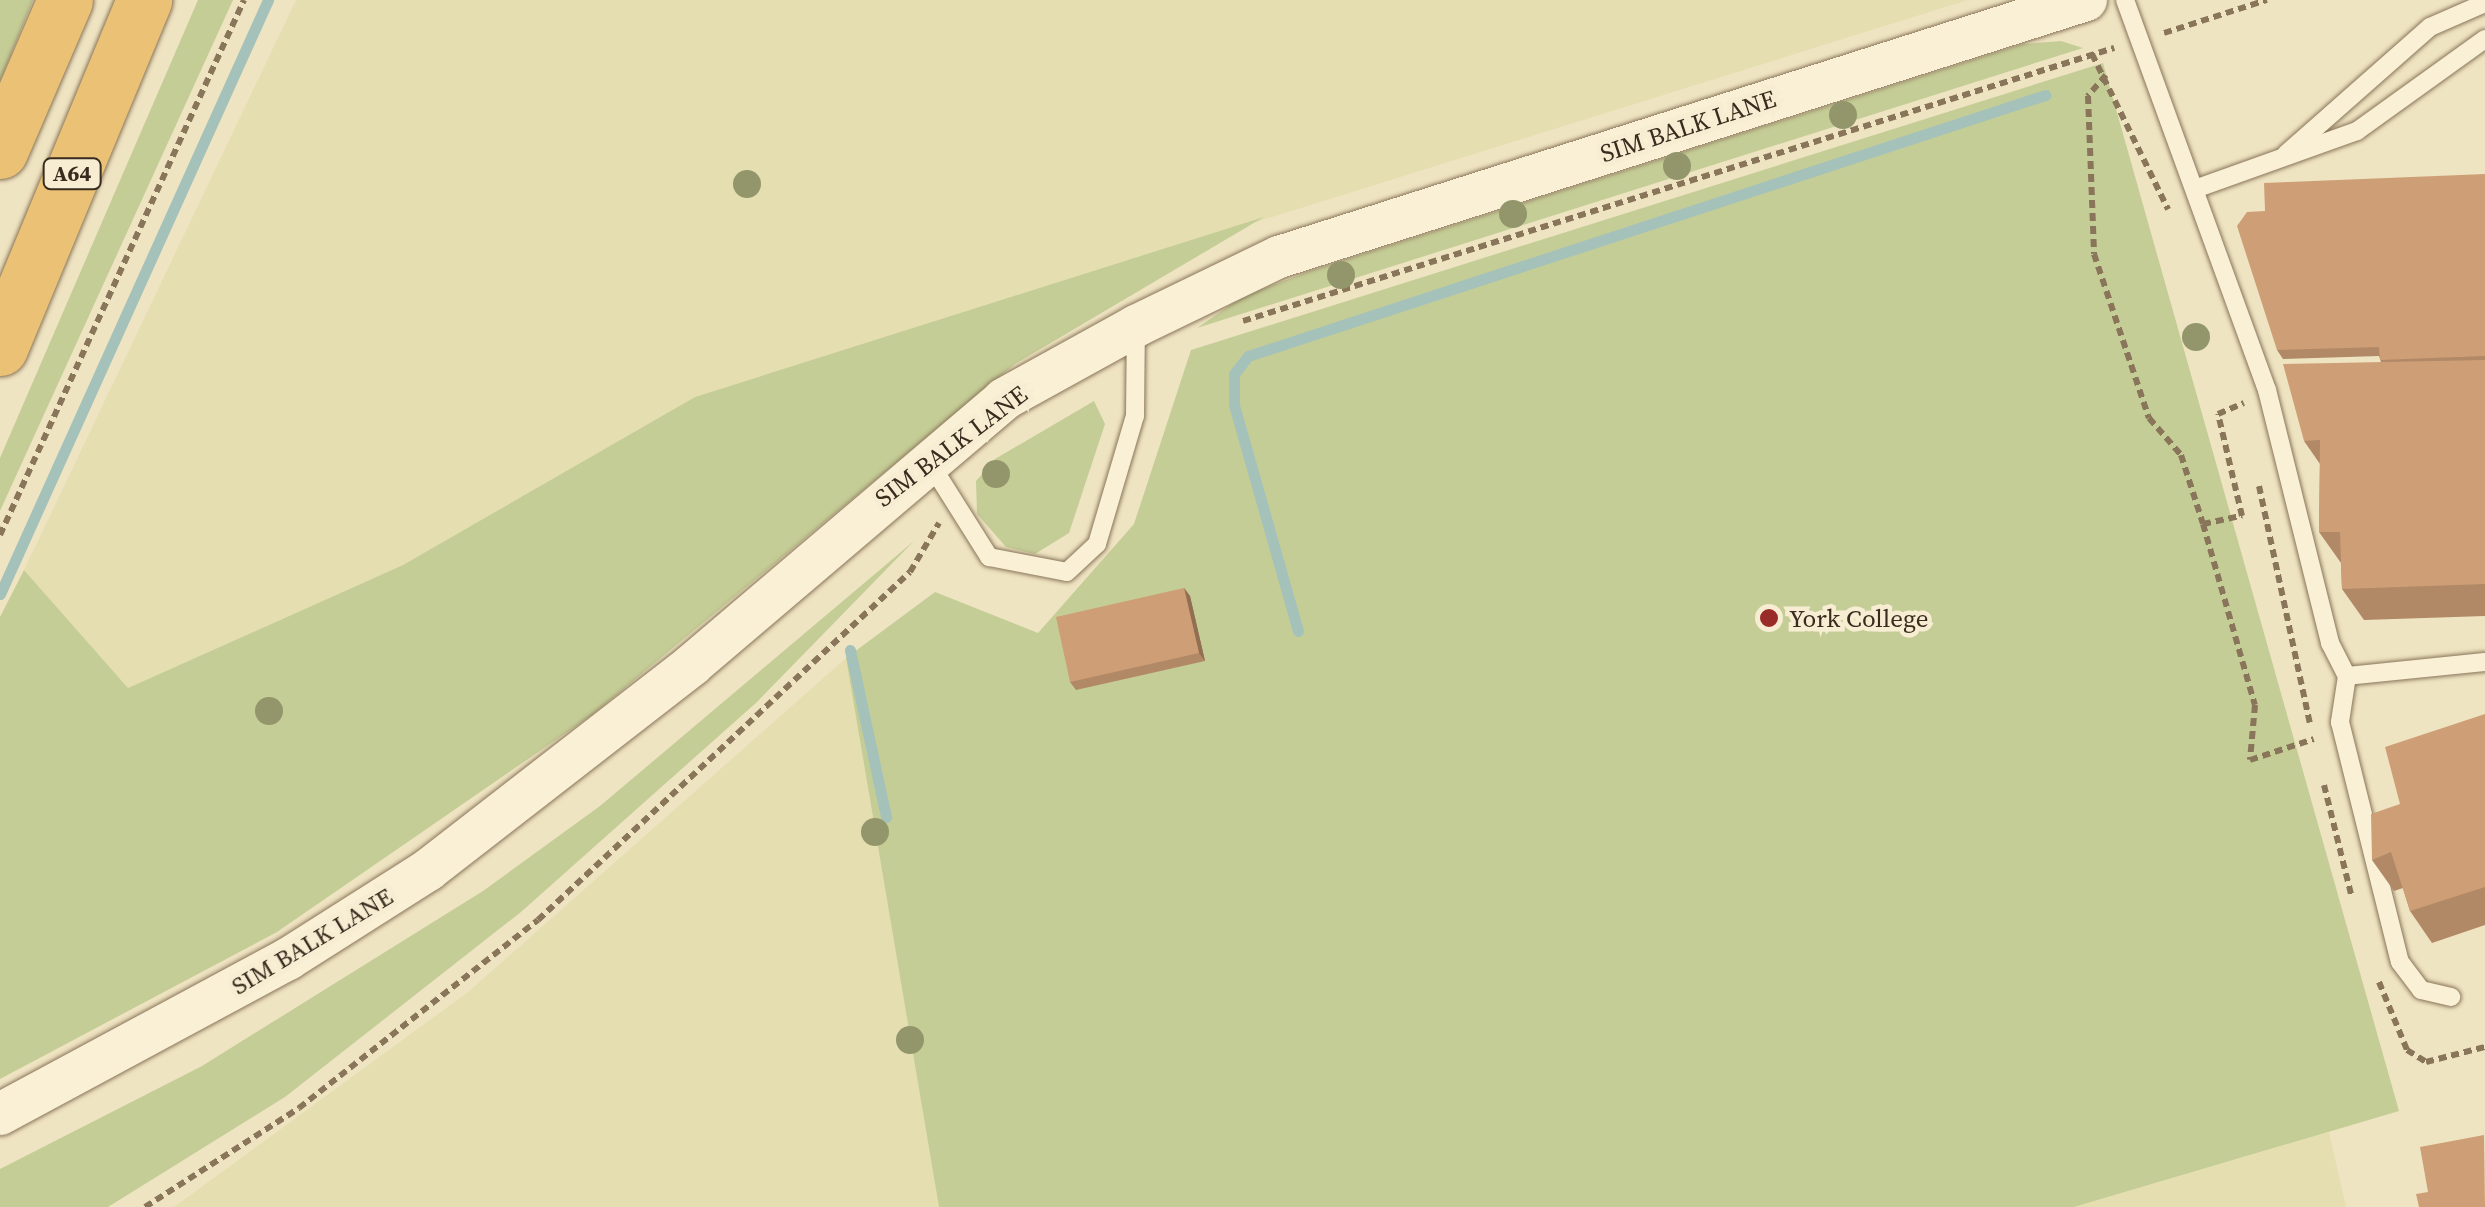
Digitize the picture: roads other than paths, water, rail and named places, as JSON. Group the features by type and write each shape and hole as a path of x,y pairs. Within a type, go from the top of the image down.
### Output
{"highway":[{"path":"0,151 65,0"},
{"name":"A64","path":"0,348 144,0"}],"street":[{"name":"SIM BALK LANE","path":"0,1114 108,1058 428,870 692,665 927,458 1004,399 1136,326 1278,257 2086,0"}],"lane":[{"path":"2125,0 2267,390 2330,643 2348,676 2340,722 2400,962 2421,990 2451,997"},
{"path":"2278,161 2430,27 2485,4"},
{"path":"2195,189 2357,131 2485,39"},
{"path":"927,458 989,556 1028,572 1066,572 1097,544 1135,416 1136,326"},
{"path":"2348,676 2485,662"}],"waterway":[{"path":"0,594 268,0"},
{"path":"1298,631 1234,405 1234,374 1248,356 2045,95"},
{"path":"850,650 886,817"}],"place":[{"name":"York College","path":"1769,618"}]}
